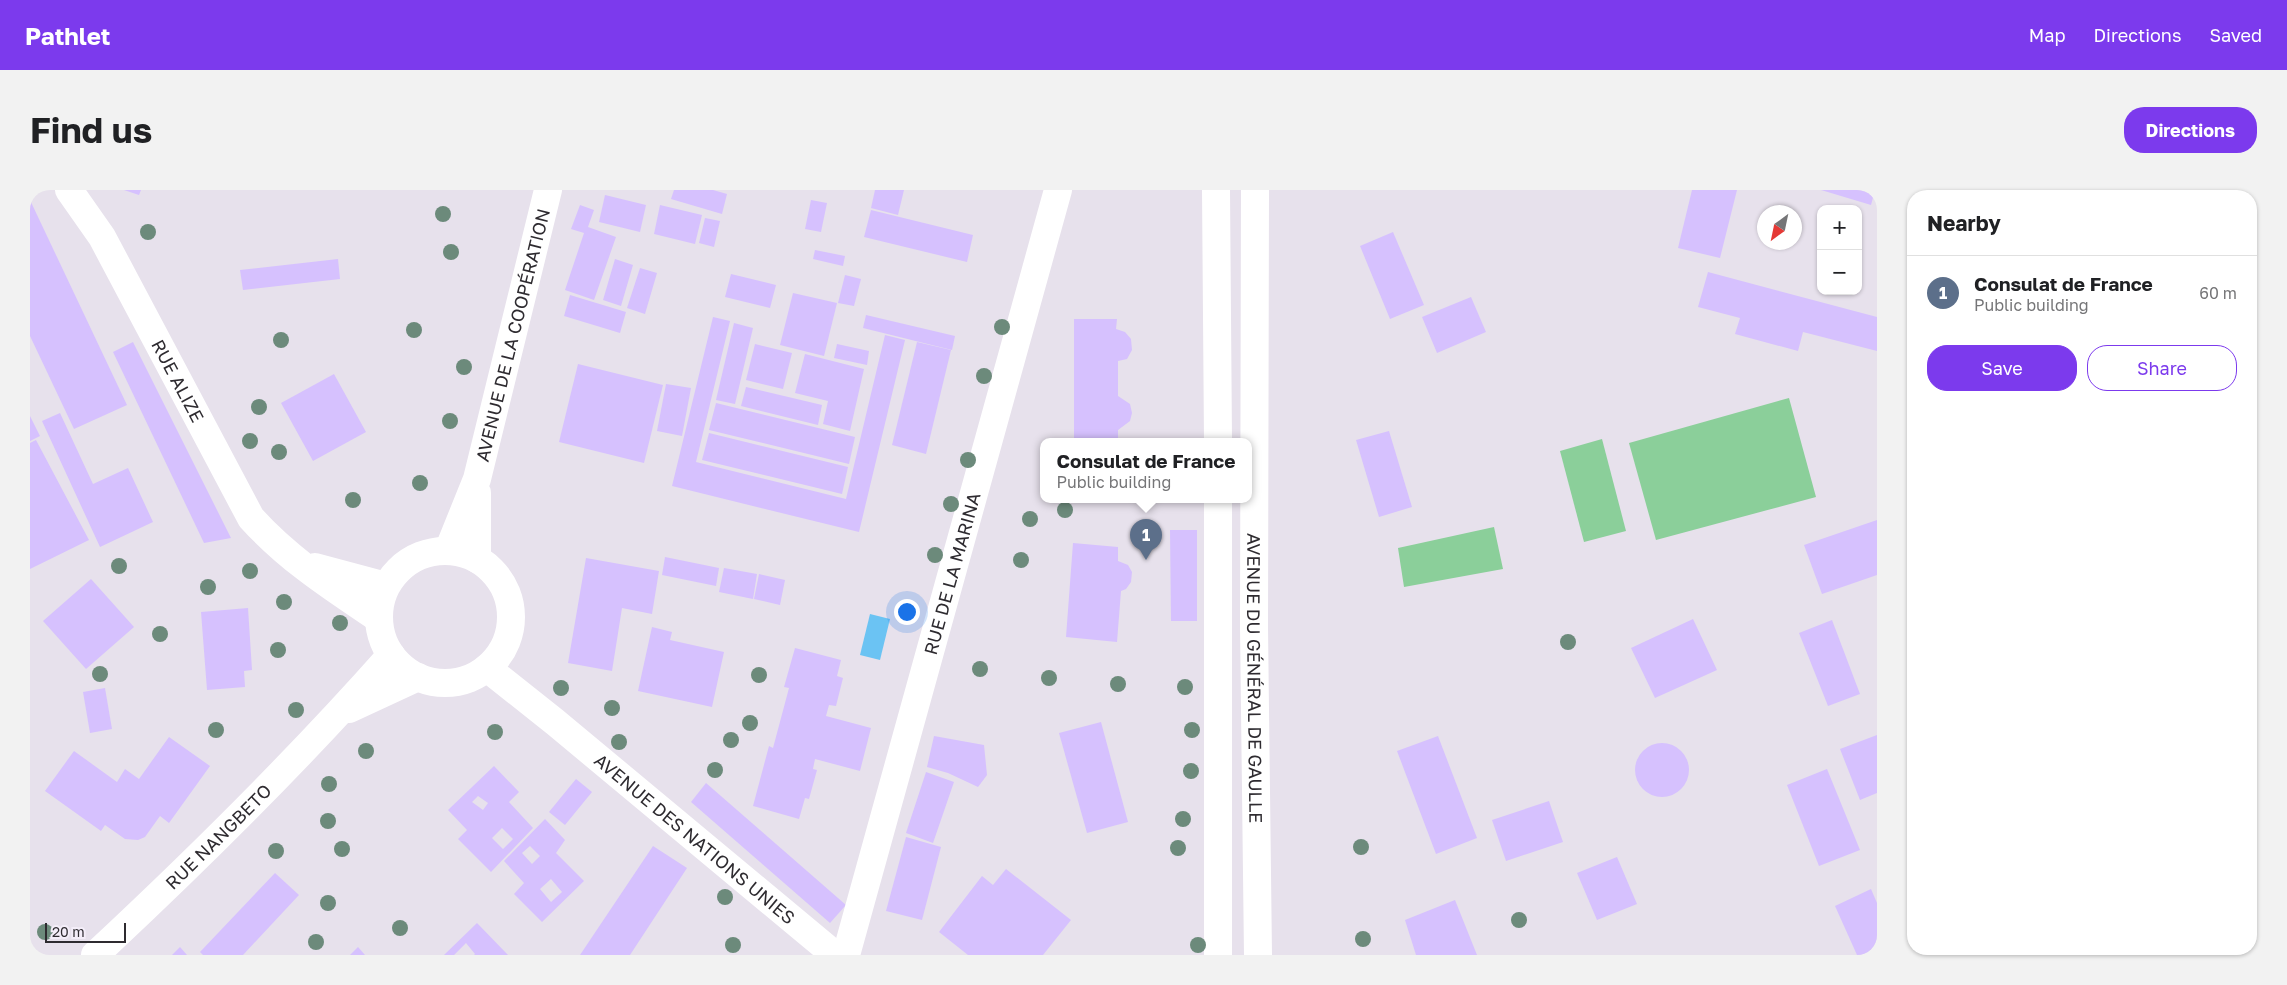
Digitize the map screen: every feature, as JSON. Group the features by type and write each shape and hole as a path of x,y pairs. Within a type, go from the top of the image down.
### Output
{"street":[{"name":"RUE ALIZE","path":"69,190 102,237 251,518 275,545 296,562 379,619"},
{"name":"AVENUE DE LA COOPÉRATION","path":"448,550 477,479 548,190"},
{"name":"RUE DE LA MARINA","path":"846,955 1058,190"},
{"path":"1216,190 1218,438"},
{"name":"AVENUE DU GÉNÉRAL DE GAULLE","path":"1255,190 1254,627 1258,955"},
{"name":"AVENUE DE LA COOPÉRATION","path":"477,479 477,559"},
{"path":"1218,503 1218,955"},
{"path":"448,550 477,559 491,570 502,584 509,600 512,617 509,635 495,660 472,677 454,682 436,682 418,677 403,668 391,655 382,638 379,619 380,602 386,586 397,570 429,552 448,550"},
{"path":"1218,556 1255,554"},
{"name":"RUE ALIZE","path":"296,562 386,586"},
{"path":"1218,630 1254,627"},
{"name":"RUE NANGBETO","path":"95,955 181,875 339,714 391,655"},
{"name":"AVENUE DES NATIONS UNIES","path":"495,660 555,722 835,955"},
{"name":"RUE NANGBETO","path":"339,714 418,677"}],"green space":[{"path":"1789,398 1816,497 1656,540 1629,443"},
{"path":"1602,439 1626,531 1584,542 1560,451"},
{"path":"1494,527 1503,569 1404,587 1398,548"}],"water":[{"path":"870,614 890,619 880,660 860,655"}],"building":[{"path":"124,190 141,190 139,195"},
{"path":"674,190 713,190 727,194 722,214 671,199"},
{"path":"875,190 904,190 898,215 871,208"},
{"path":"1692,190 1737,190 1720,258 1678,248"},
{"path":"1821,190 1875,190 1871,205"},
{"path":"605,195 646,205 640,232 599,222"},
{"path":"30,200 127,405 74,429 30,336"},
{"path":"811,200 827,203 821,232 805,229"},
{"path":"580,205 594,210 588,227 616,237 594,300 565,290 584,233 571,229"},
{"path":"660,205 702,215 695,244 654,234"},
{"path":"871,210 973,235 967,262 864,237"},
{"path":"705,218 720,221 714,247 699,243"},
{"path":"1393,232 1424,305 1390,319 1360,246"},
{"path":"815,250 845,256 843,266 813,259"},
{"path":"338,259 340,279 243,290 240,270"},
{"path":"615,259 633,265 621,306 603,300"},
{"path":"640,268 657,273 645,314 627,308"},
{"path":"1708,272 1877,317 1877,351 1803,332 1798,351 1735,334 1740,318 1698,307"},
{"path":"731,274 776,285 770,308 725,297"},
{"path":"845,275 861,279 854,306 838,303"},
{"path":"793,293 837,303 824,356 780,345"},
{"path":"570,295 626,312 620,333 564,316"},
{"path":"1471,297 1486,332 1437,353 1422,317"},
{"path":"866,315 955,336 952,350 863,328"},
{"path":"713,317 730,321 696,462 846,499 885,335 905,340 859,532 672,486"},
{"path":"1074,319 1117,319 1116,329 1125,332 1131,339 1132,350 1127,359 1118,361 1118,396 1130,404 1132,413 1130,421 1118,430 1118,438 1074,438"},
{"path":"734,323 753,328 735,404 716,400"},
{"path":"133,342 231,538 204,543 113,352"},
{"path":"917,342 951,350 926,454 892,445"},
{"path":"755,344 792,353 783,389 746,380"},
{"path":"837,344 869,351 867,365 834,358"},
{"path":"805,354 864,369 850,431 823,424 828,401 795,393"},
{"path":"578,364 663,385 644,463 559,442"},
{"path":"334,374 366,432 313,461 281,403"},
{"path":"666,384 691,388 682,436 657,431"},
{"path":"746,387 822,405 818,425 741,406"},
{"path":"716,403 855,437 849,464 709,430"},
{"path":"60,413 93,484 128,468 153,522 100,547 42,421"},
{"path":"30,416 40,436 30,441"},
{"path":"1389,431 1412,507 1379,517 1356,440"},
{"path":"709,433 848,467 842,494 702,460"},
{"path":"36,440 89,540 30,569 30,443"},
{"path":"1877,520 1877,575 1822,594 1804,545"},
{"path":"1170,530 1197,530 1197,621 1171,621"},
{"path":"1073,543 1118,547 1118,561 1128,565 1132,572 1131,582 1126,589 1121,591 1117,642 1066,637"},
{"path":"665,557 719,568 716,586 662,575"},
{"path":"586,558 659,571 652,614 622,608 612,671 568,663"},
{"path":"724,568 757,574 753,599 719,592"},
{"path":"759,574 785,580 780,605 754,599"},
{"path":"91,579 134,627 86,669 43,621"},
{"path":"248,608 252,670 244,671 245,687 207,690 201,612"},
{"path":"1693,619 1717,670 1655,698 1631,648"},
{"path":"1832,620 1860,694 1828,706 1799,633"},
{"path":"652,627 672,632 670,640 724,652 712,707 638,691"},
{"path":"795,648 841,660 837,676 843,678 836,706 829,705 826,716 871,728 860,771 815,759 813,769 817,770 809,799 805,798 799,819 753,806 769,746 773,748 789,688 784,687"},
{"path":"105,688 112,729 90,733 83,692"},
{"path":"1101,722 1128,822 1087,833 1059,733"},
{"path":"1877,735 1877,793 1860,800 1840,749"},
{"path":"934,736 984,745 987,775 978,787 948,773 927,767"},
{"path":"1438,736 1477,838 1436,854 1397,751"},
{"path":"169,737 210,766 169,823 160,816 145,837 138,840 125,839 105,825 101,831 45,791 74,751 117,782 125,769 139,779"},
{"path":"1657,743 1667,743 1677,747 1685,755 1689,770 1685,785 1677,793 1667,797 1657,797 1647,793 1639,785 1635,775 1635,765 1639,755 1647,747"},
{"path":"494,766 519,792 509,802 533,828 491,872 458,839 467,830 448,810","holes":["478,796 488,803 483,810 472,802","502,828 513,839 503,849 492,838"]},
{"path":"1827,769 1860,850 1819,866 1787,785"},
{"path":"926,772 954,782 933,843 906,833"},
{"path":"576,779 592,792 565,825 549,812"},
{"path":"706,783 846,905 830,923 691,802"},
{"path":"1549,801 1563,842 1506,861 1492,820"},
{"path":"545,819 565,840 556,853 584,881 542,922 514,894 524,883 504,861","holes":["530,846 540,856 532,864 522,853","551,879 562,892 551,902 540,889"]},
{"path":"906,837 941,847 922,920 886,911"},
{"path":"653,846 687,868 630,955 580,955"},
{"path":"1617,857 1637,904 1597,920 1577,873"},
{"path":"1006,869 1071,920 1043,955 968,955 939,932 982,876 993,885"},
{"path":"275,873 299,895 243,955 203,955 200,952"},
{"path":"1871,889 1877,903 1877,955 1857,955 1835,906"},
{"path":"1455,900 1477,955 1416,955 1405,920"},
{"path":"477,923 508,955 474,955 466,943 454,955 444,955"},
{"path":"180,947 187,955 172,955"},
{"path":"358,947 365,955 350,955"}],"place":[{"name":"Consulat de France","path":"1146,560"}]}
